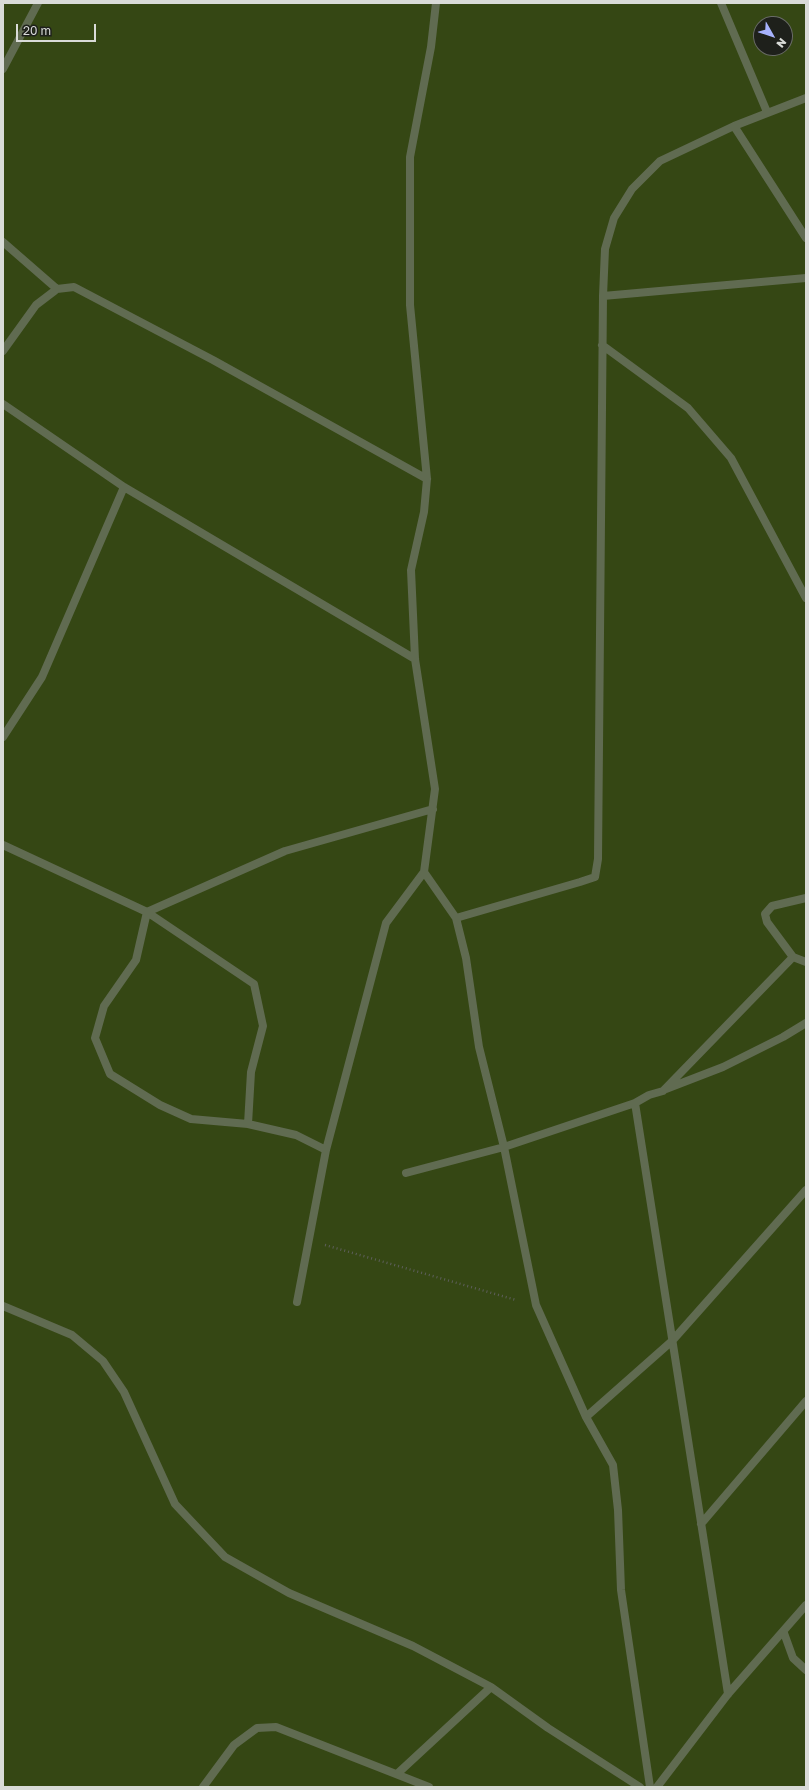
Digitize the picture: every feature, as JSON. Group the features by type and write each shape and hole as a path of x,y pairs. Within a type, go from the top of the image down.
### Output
{"street":[{"path":"3,69 5,59 38,3"},
{"path":"297,1302 326,1150 386,923 424,872 433,809 435,789 415,659 411,570 424,512 428,479 410,306 410,157 431,47 436,3"},
{"path":"720,3 767,112"},
{"path":"456,918 595,877 598,858 603,296 605,249 614,218 632,189 660,161 734,126 806,98"},
{"path":"734,126 806,238"},
{"path":"3,242 57,290"},
{"path":"603,296 806,278"},
{"path":"3,351 36,305 57,290 74,287 213,360 428,479"},
{"path":"602,345 688,408 731,458 806,598"},
{"path":"3,404 124,487 415,659"},
{"path":"3,737 42,677 124,487"},
{"path":"147,912 285,851 433,809"},
{"path":"3,845 147,912 254,984 263,1026 251,1072 248,1124"},
{"path":"424,872 456,918 466,958 479,1047 504,1147 536,1305 586,1417 613,1465 618,1510 621,1590 650,1787"},
{"path":"806,898 772,906 765,914 766,922 793,957 806,962"},
{"path":"147,912 136,960 104,1006 95,1038 110,1074 160,1105 191,1119 248,1124 296,1135 326,1150"},
{"path":"663,1091 793,957"},
{"path":"406,1173 504,1147 635,1103 649,1095 663,1091 723,1067 783,1037 806,1023"},
{"path":"635,1103 728,1694"},
{"path":"586,1417 672,1341 806,1190"},
{"path":"3,1306 72,1335 103,1361 124,1392 175,1504 225,1557 289,1593 413,1646 491,1687 548,1728 640,1787"},
{"path":"701,1524 806,1402"},
{"path":"657,1787 728,1694 784,1633 806,1605"},
{"path":"784,1633 793,1658 806,1670"},
{"path":"397,1774 491,1687"},
{"path":"203,1787 234,1745 257,1728 276,1727 429,1787"}],"path":[{"path":"308,1241 536,1305"}],"green space":[{"path":"3,3 806,3 806,1787 3,1787"}]}
